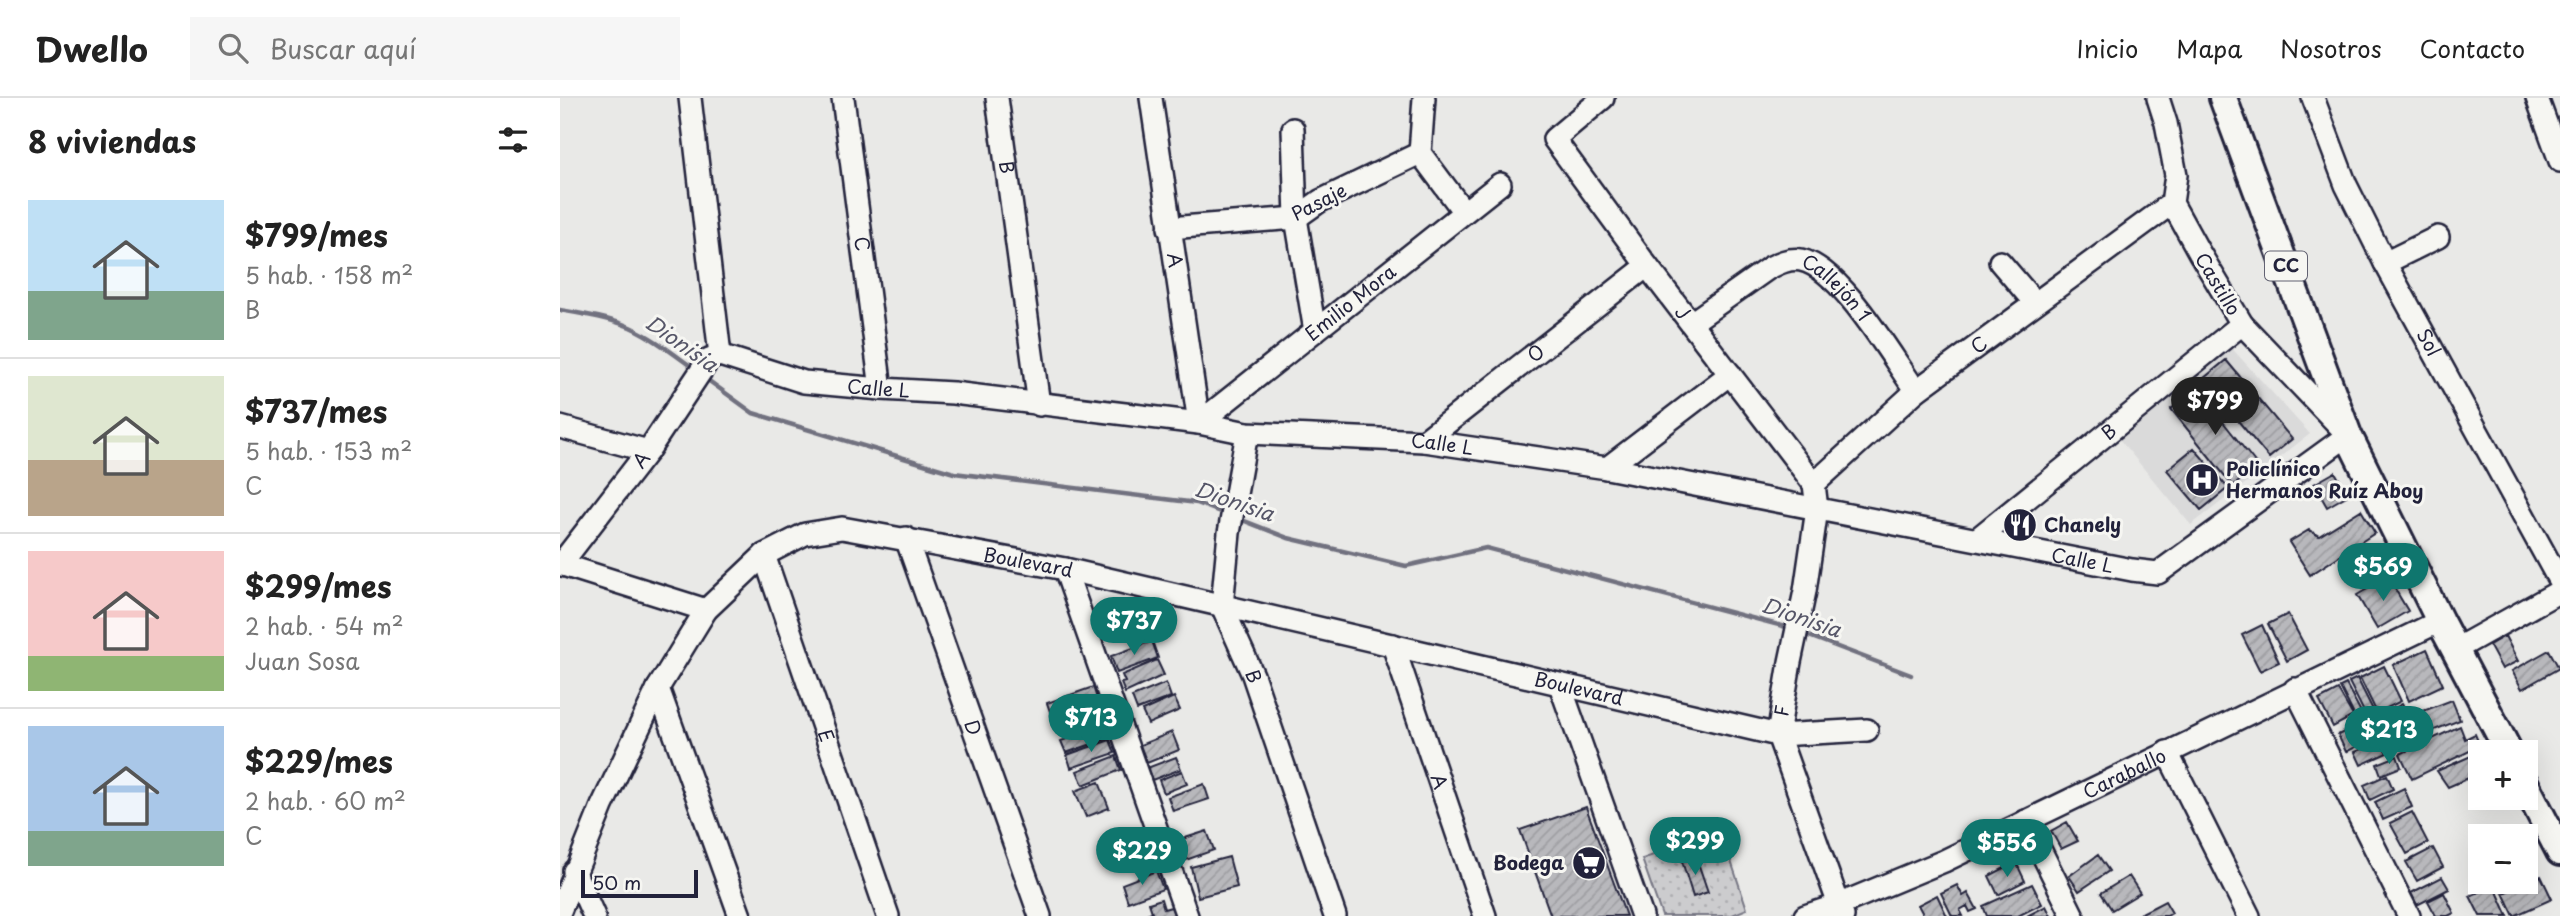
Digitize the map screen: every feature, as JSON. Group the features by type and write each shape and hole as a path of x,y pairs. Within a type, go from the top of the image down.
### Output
{"main road":[{"name":"CC","path":"2223,98 2348,435 2440,621 2503,740"},
{"path":"2538,810 2560,852"}],"street":[{"path":"690,98 715,357"},
{"name":"C","path":"843,98 881,390"},
{"name":"B","path":"997,98 1039,405"},
{"name":"A","path":"1151,98 1199,423"},
{"path":"1424,98 1420,153 1464,212"},
{"path":"2158,98 2176,175 2172,203"},
{"name":"Sol","path":"2313,98 2346,185 2385,263 2560,582"},
{"path":"2537,98 2560,161"},
{"name":"J","path":"1595,100 1554,139 1647,267 1814,484"},
{"path":"1293,129 1296,218 1315,331"},
{"name":"Pasaje","path":"1169,228 1296,218 1320,201 1420,153"},
{"name":"Emilio Mora","path":"1199,423 1500,184"},
{"name":"C","path":"1814,484 1916,391 2172,203"},
{"name":"Castillo","path":"2172,203 2242,324 2348,435"},
{"path":"2385,263 2438,237"},
{"name":"Callejón 1","path":"1691,323 1769,268 1783,261 1801,260 1817,268 1846,292 1916,391"},
{"path":"2000,262 2035,303"},
{"name":"O","path":"1424,441 1647,267"},
{"name":"B","path":"1977,539 2242,324"},
{"name":"A","path":"560,564 648,451 692,383 715,357"},
{"name":"Calle L","path":"715,357 804,382 881,390 953,393 1199,423 1247,433 1424,441 1607,468 2158,573 2348,435"},
{"path":"1607,468 1731,374"},
{"path":"560,427 648,451"},
{"name":"B","path":"1247,433 1228,533 1222,606 1252,675 1335,916"},
{"path":"1814,484 1817,509"},
{"name":"F","path":"1817,509 1779,735 1841,910"},
{"name":"Boulevard","path":"560,911 567,867 602,806 658,688 706,610 764,555 804,534 842,528 1065,569 1779,735 1867,730"},
{"name":"D","path":"906,538 1040,916"},
{"name":"E","path":"764,555 887,916"},
{"path":"560,564 706,610"},
{"path":"1065,569 1187,916"},
{"path":"2456,649 2560,591"},
{"name":"Caraballo","path":"1805,916 1841,910 2440,621"},
{"name":"A","path":"1393,645 1485,916"},
{"path":"1560,685 1642,916"},
{"path":"658,688 740,916"},
{"path":"2295,689 2409,916"},
{"path":"2167,752 2249,916"},
{"path":"2025,821 2073,916"},
{"path":"567,867 594,916"}],"shaded area":[{"name":"Policlínico Hermanos Ruíz Aboy","path":"2227,343 2310,434 2191,525 2114,433"},
{"path":"1721,831 1747,909 1730,916 1662,916 1642,859"}],"building":[{"path":"2226,360 2292,439 2269,458 2203,379"},
{"path":"2197,389 2258,466 2233,486 2171,409"},
{"path":"2194,448 2228,488 2201,510 2167,470"},
{"path":"2335,472 2348,495 2327,507 2314,484"},
{"path":"2361,510 2375,533 2310,575 2289,542 2309,530 2319,536"},
{"path":"2388,577 2408,611 2377,629 2357,595"},
{"path":"1126,614 1128,622 1124,633 1104,637 1100,619"},
{"path":"2288,614 2307,650 2287,661 2268,624"},
{"path":"2262,625 2279,662 2260,671 2242,635"},
{"path":"2505,636 2518,661 2502,669 2489,645"},
{"path":"1152,641 1158,658 1117,673 1111,656"},
{"path":"2427,649 2443,685 2409,701 2393,665"},
{"path":"2549,650 2559,668 2522,689 2512,671"},
{"path":"1157,660 1164,675 1125,693 1121,683 1125,682 1122,675"},
{"path":"2384,666 2401,701 2377,713 2360,678"},
{"path":"2357,678 2373,710 2365,714 2349,682"},
{"path":"1166,683 1171,697 1137,710 1132,697"},
{"path":"2346,684 2362,714 2355,717 2340,687"},
{"path":"1093,687 1099,704 1053,720 1047,703"},
{"path":"2338,690 2353,716 2333,727 2319,700"},
{"path":"1174,697 1180,710 1148,724 1142,711"},
{"path":"2452,700 2460,720 2432,731 2423,711"},
{"path":"2402,704 2409,717 2389,727 2383,714"},
{"path":"1101,708 1106,720 1062,736 1057,723"},
{"path":"2379,714 2388,731 2346,752 2338,735"},
{"path":"1105,725 1109,738 1066,753 1061,741"},
{"path":"2460,726 2465,739 2475,734 2478,740 2468,740 2468,752 2412,779 2400,754"},
{"path":"1172,732 1179,750 1147,763 1140,745"},
{"path":"1110,740 1115,753 1071,768 1067,755"},
{"path":"2381,741 2387,753 2361,765 2355,752"},
{"path":"1116,756 1121,770 1083,785 1077,771"},
{"path":"2397,756 2401,767 2381,775 2377,764"},
{"path":"1176,757 1181,769 1152,780 1147,768"},
{"path":"2468,757 2468,778 2448,787 2437,771"},
{"path":"1182,771 1187,784 1164,793 1159,780"},
{"path":"2387,775 2393,789 2370,800 2364,785"},
{"path":"1099,782 1109,808 1086,817 1075,791"},
{"path":"1204,784 1209,799 1173,811 1168,797"},
{"path":"2404,788 2412,807 2383,820 2375,802"},
{"path":"1586,807 1626,916 1551,916 1520,830"},
{"path":"2412,812 2428,843 2407,854 2390,823"},
{"path":"2067,822 2078,841 2061,849 2051,831"},
{"path":"1207,831 1214,850 1186,860 1179,840"},
{"path":"1145,834 1152,852 1112,865 1106,847"},
{"path":"2433,848 2443,867 2417,881 2406,862"},
{"path":"2098,855 2109,871 2079,891 2069,876"},
{"path":"1229,857 1237,887 1198,897 1191,867"},
{"path":"1696,857 1708,892 1693,897 1682,861"},
{"path":"2016,862 2025,881 1998,895 1989,876"},
{"path":"1156,871 1163,889 1128,902 1122,884"},
{"path":"2129,876 2140,893 2112,910 2101,893"},
{"path":"2541,876 2552,899 2514,916 2503,894 2538,894 2538,877"},
{"path":"2442,877 2449,889 2417,905 2411,893"},
{"path":"2032,884 2042,904 2018,916 1987,916 1983,906"},
{"path":"1957,885 1963,896 1968,893 1977,909 1970,912 1967,906 1960,910 1963,916 1952,916 1941,893"},
{"path":"2444,893 2454,913 2436,916 2428,901"},
{"path":"2498,894 2508,916 2480,916 2470,896"},
{"path":"1937,895 1947,916 1924,916 1918,905"},
{"path":"1161,899 1164,909 1171,907 1175,916 1142,916 1152,912 1149,903"},
{"path":"2165,901 2172,913 2167,916 2136,916"},
{"path":"2046,906 2051,916 2027,916"}],"waterway":[{"name":"Dionisia","path":"560,310 630,327 656,341 696,370"},
{"name":"Dionisia","path":"705,378 753,413 954,473 1197,503 1225,514"},
{"name":"Dionisia","path":"1237,518 1288,538 1406,566 1486,548 1790,628"},
{"name":"Dionisia","path":"1801,633 1911,675"}],"place":[{"name":"Policlínico Hermanos Ruíz Aboy","path":"2202,480"},
{"name":"Chanely","path":"2020,525"},
{"name":"Bodega","path":"1589,863"}]}
